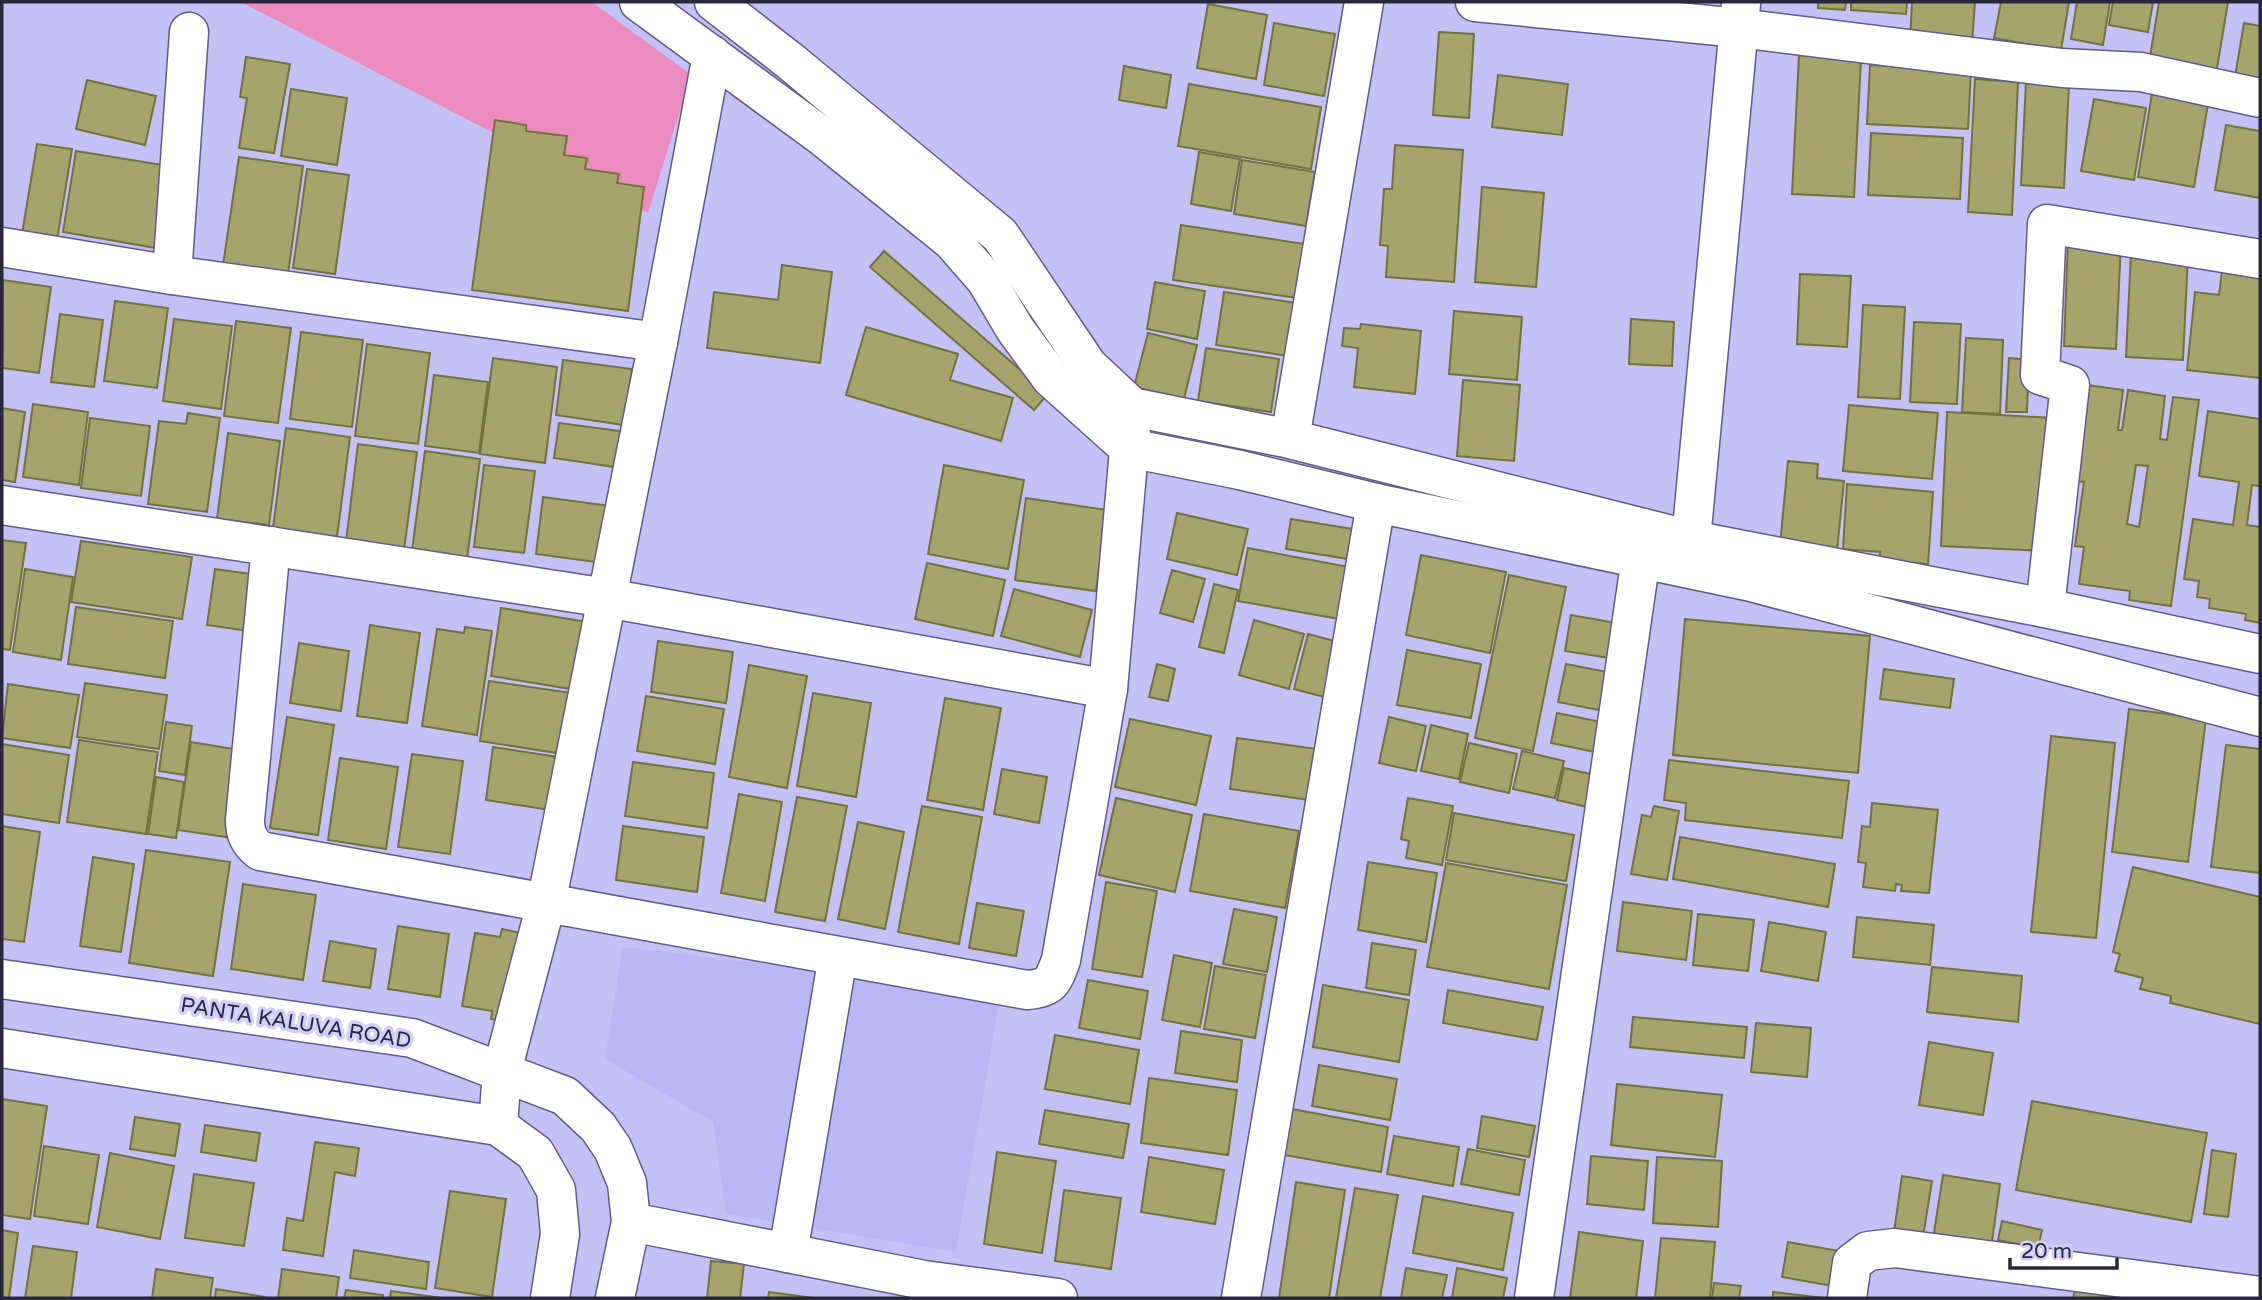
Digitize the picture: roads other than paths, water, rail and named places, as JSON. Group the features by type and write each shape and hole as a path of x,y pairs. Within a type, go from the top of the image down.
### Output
{"street":[{"path":"639,2 823,137 952,241 986,280 1015,329 1051,379 1129,448 1240,470 1376,503 1642,542"},
{"path":"714,2 790,61 1000,235 1088,366 1132,407 1290,439 1688,553 2045,608 2260,654"},
{"path":"1290,439 1364,2"},
{"path":"1475,2 1740,15 2062,68 2141,72 2260,98"},
{"path":"1688,553 1740,15"},
{"path":"172,275 189,32"},
{"path":"498,1126 502,1071 546,904 712,55"},
{"path":"2045,608 2070,385 2040,375 2047,224 2260,259"},
{"path":"2,247 172,275 658,342"},
{"path":"271,546 244,820 245,832 260,851 838,957 1027,990 1042,989 1054,980 1060,960 1108,689 1132,407"},
{"path":"1241,1298 1376,503"},
{"path":"2,505 607,598 1108,689"},
{"path":"1534,1298 1642,542"},
{"path":"1688,553 1751,582 2260,717"},
{"path":"789,1253 838,957"},
{"name":"PANTA KALUVA ROAD","path":"2,979 412,1038 565,1096 598,1127 613,1149 627,1183 631,1222 615,1298"},
{"path":"2,1048 498,1126 535,1153 556,1190 560,1234 550,1298"},
{"path":"631,1222 924,1280 1058,1298"},
{"path":"1847,1298 1852,1263 1868,1251 1895,1248 2260,1296"}]}
